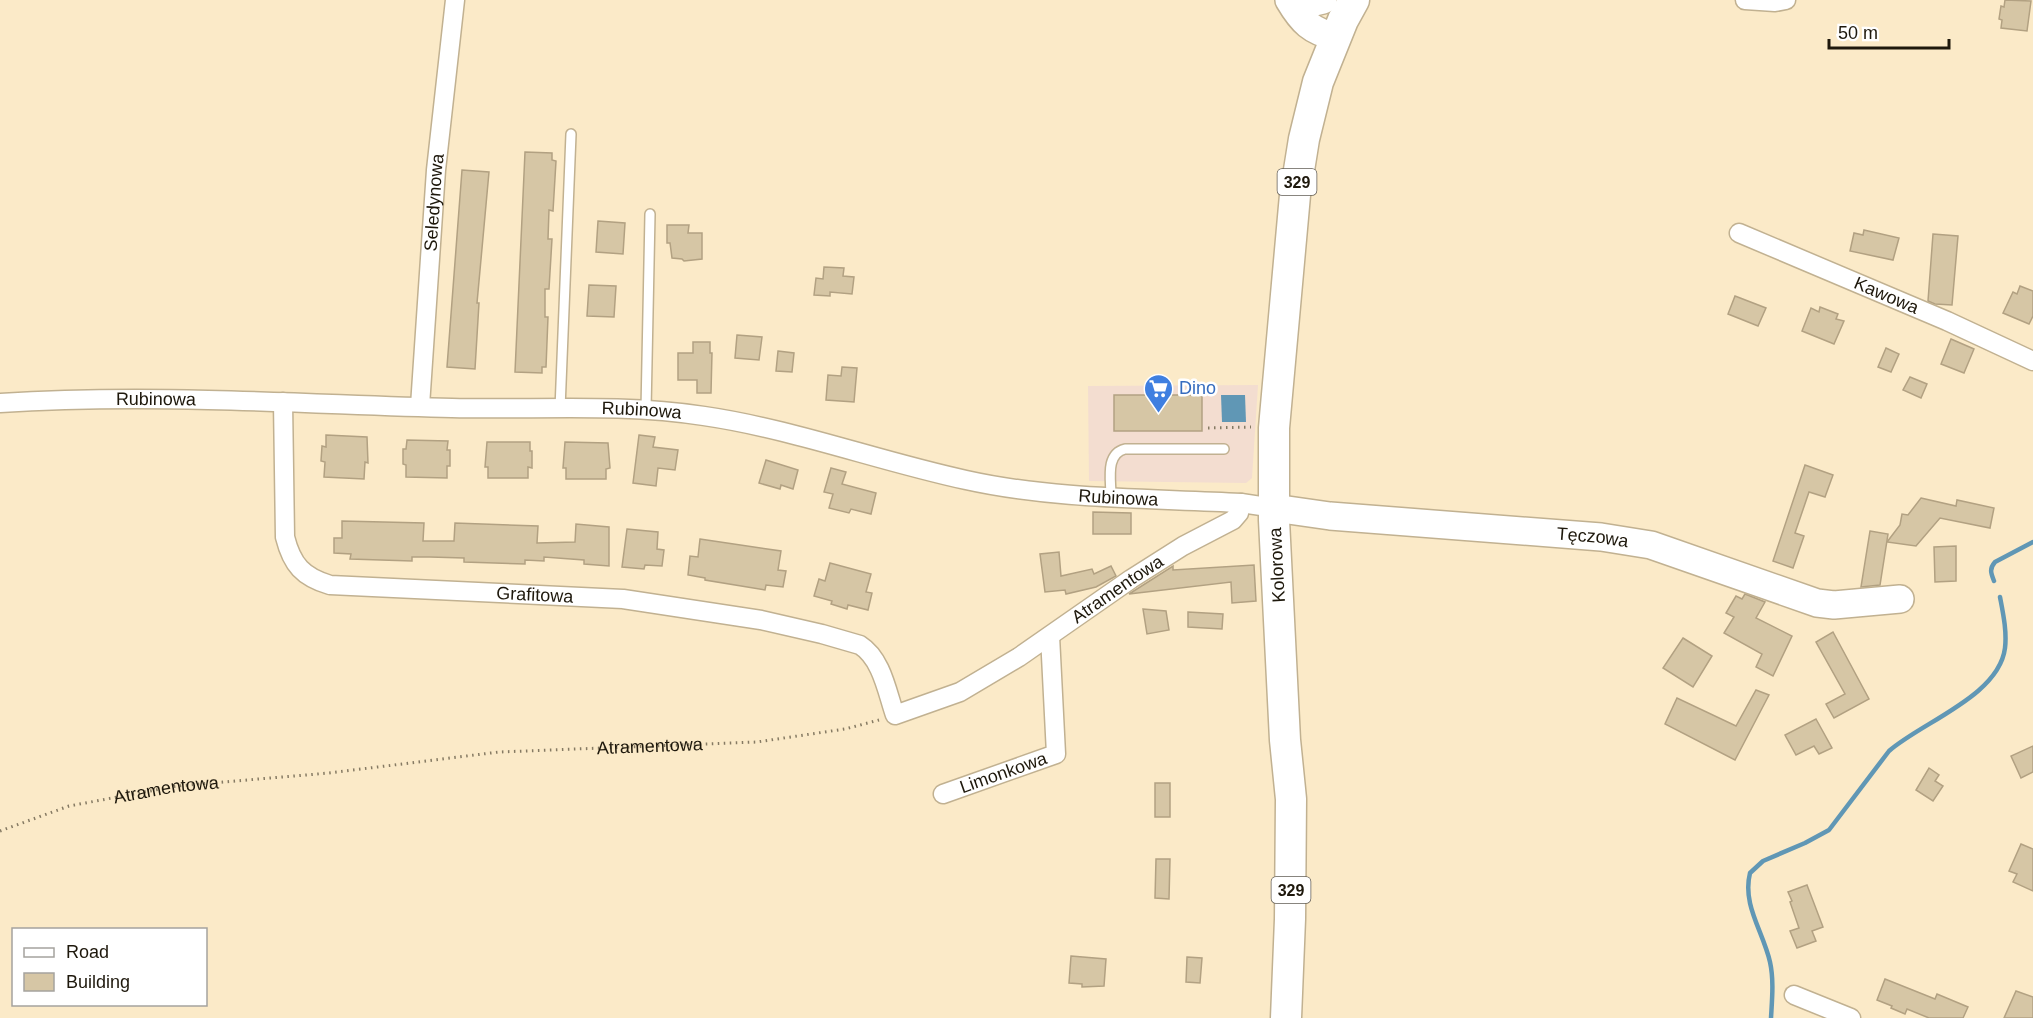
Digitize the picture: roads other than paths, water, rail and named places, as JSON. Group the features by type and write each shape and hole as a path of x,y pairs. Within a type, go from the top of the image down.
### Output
{"main road":[{"name":"329","path":"1336,36 1354,0"},
{"name":"Kolorowa","path":"1286,1018 1291,799 1285,740 1283,510 1274,428 1295,195 1304,139 1318,82 1336,36"}],"street":[{"name":"Seledynowa","path":"420,406 436,171 455,0"},
{"path":"1744,0 1775,2 1786,0"},
{"path":"1304,1 1303,20 1312,29 1336,36"},
{"name":"Kawowa","path":"1739,233 1947,321 2033,361"},
{"name":"Rubinowa","path":"0,403 142,398 646,410 744,422 881,460 968,481 1035,492 1241,503 1283,510"},
{"name":"Grafitowa","path":"283,402 285,537 289,552 298,567 312,579 330,585 623,599 790,626 860,645 869,651 880,672 895,715"},
{"name":"Atramentowa","path":"895,715 960,692 1019,657 1131,579 1183,546 1233,520 1239,513 1241,503"},
{"name":"Tęczowa","path":"1283,510 1601,537 1652,545 1817,603 1834,605 1900,599"},
{"name":"Limonkowa","path":"943,794 1056,754 1050,636"},
{"path":"1794,995 1851,1018"}],"lane":[{"path":"560,409 571,134"},
{"path":"646,410 650,214"},
{"path":"1111,496 1111,462 1118,451 1125,449 1224,449"}],"water":[{"path":"1221,395 1245,395 1246,422 1222,422"}],"waterway":[{"path":"1994,581 1991,571 1995,562 2033,542"},
{"path":"1771,1018 1771,969 1751,907 1748,885 1750,873 1763,861 1829,830 1889,751 1957,707 1989,680 2000,665 2005,648 2005,629 2000,597"}],"place":[{"name":"Dino","path":"1158,414"}]}
